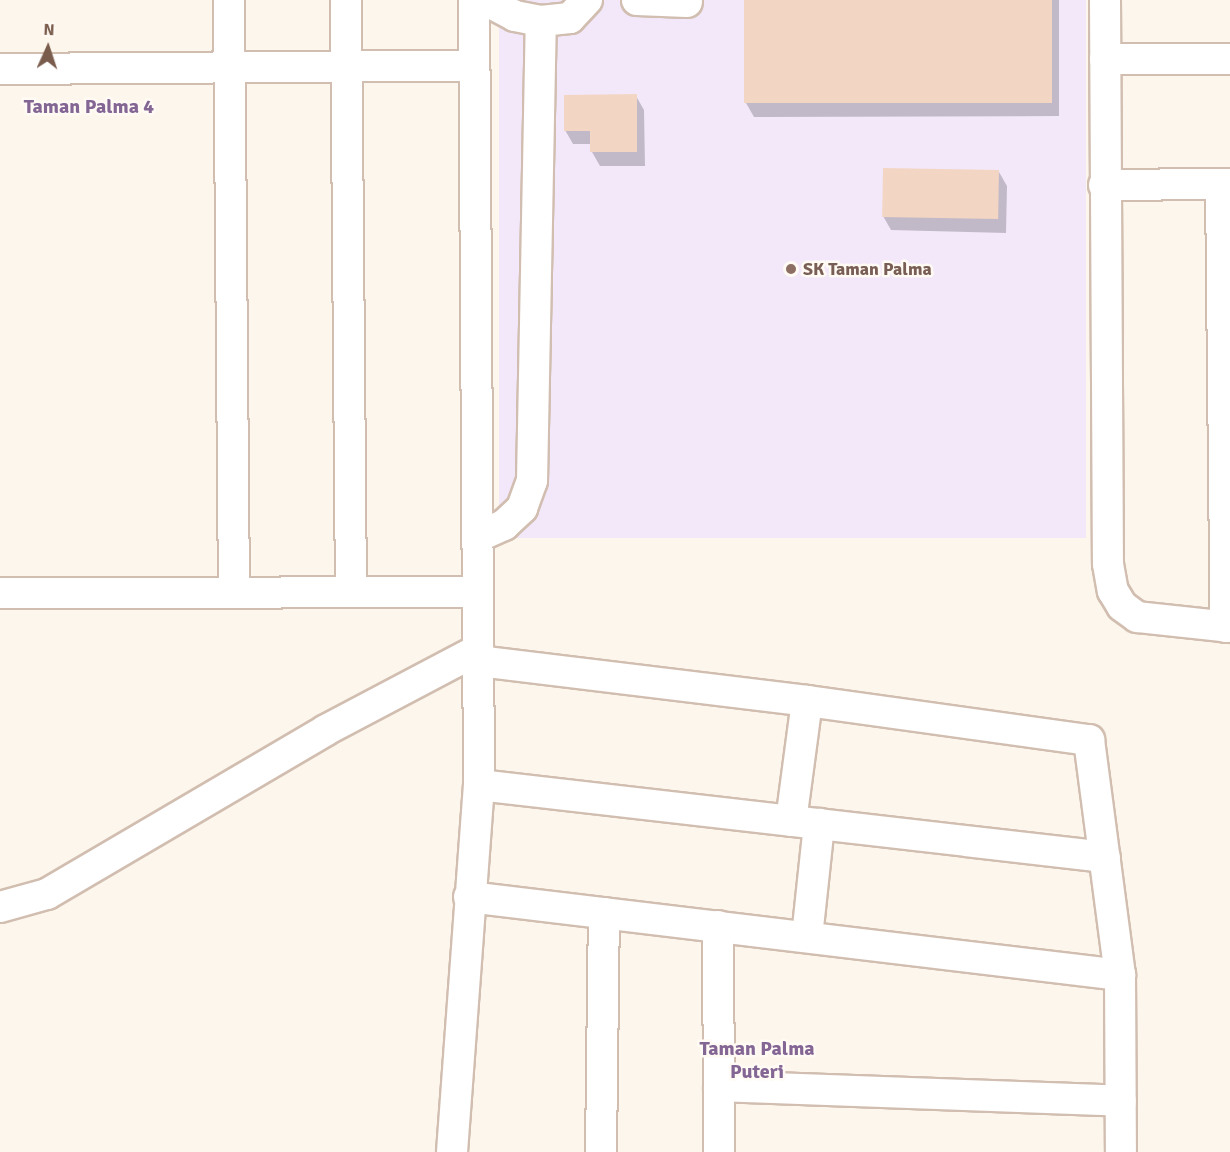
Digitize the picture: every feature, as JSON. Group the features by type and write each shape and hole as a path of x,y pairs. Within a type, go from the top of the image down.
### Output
{"street":[{"path":"229,0 234,592"},
{"path":"346,0 351,592"},
{"path":"452,1152 479,785 474,0"},
{"path":"485,0 515,16 541,21 570,18 587,0"},
{"path":"637,0 687,2"},
{"path":"1104,185 1225,184 1228,627 1137,617 1122,606 1113,591 1108,564 1104,185 1105,0"},
{"path":"477,537 504,525 522,508 532,481 541,21"},
{"path":"1105,59 1230,58"},
{"path":"0,69 474,66"},
{"path":"0,593 478,592"},
{"path":"0,908 47,894 326,730 478,655 1089,740 1120,975 1121,1152"},
{"path":"807,701 805,822 807,937"},
{"path":"479,785 1105,857"},
{"path":"469,897 1120,975"},
{"path":"601,1152 604,913"},
{"path":"718,926 719,1152"},
{"path":"719,1086 1121,1101"}],"shaded area":[{"name":"SK Taman Palma","path":"499,0 1086,0 1086,538 499,538"}],"building":[{"path":"744,0 1052,0 1052,103 744,103"},
{"path":"637,94 637,152 590,152 590,131 564,131 564,95"},
{"path":"883,168 999,170 998,219 882,217"}],"place":[{"name":"SK Taman Palma","path":"791,269"}],"district":[{"name":"Taman Palma 4","path":"89,106"},
{"name":"Taman Palma Puteri","path":"757,1060"}]}
